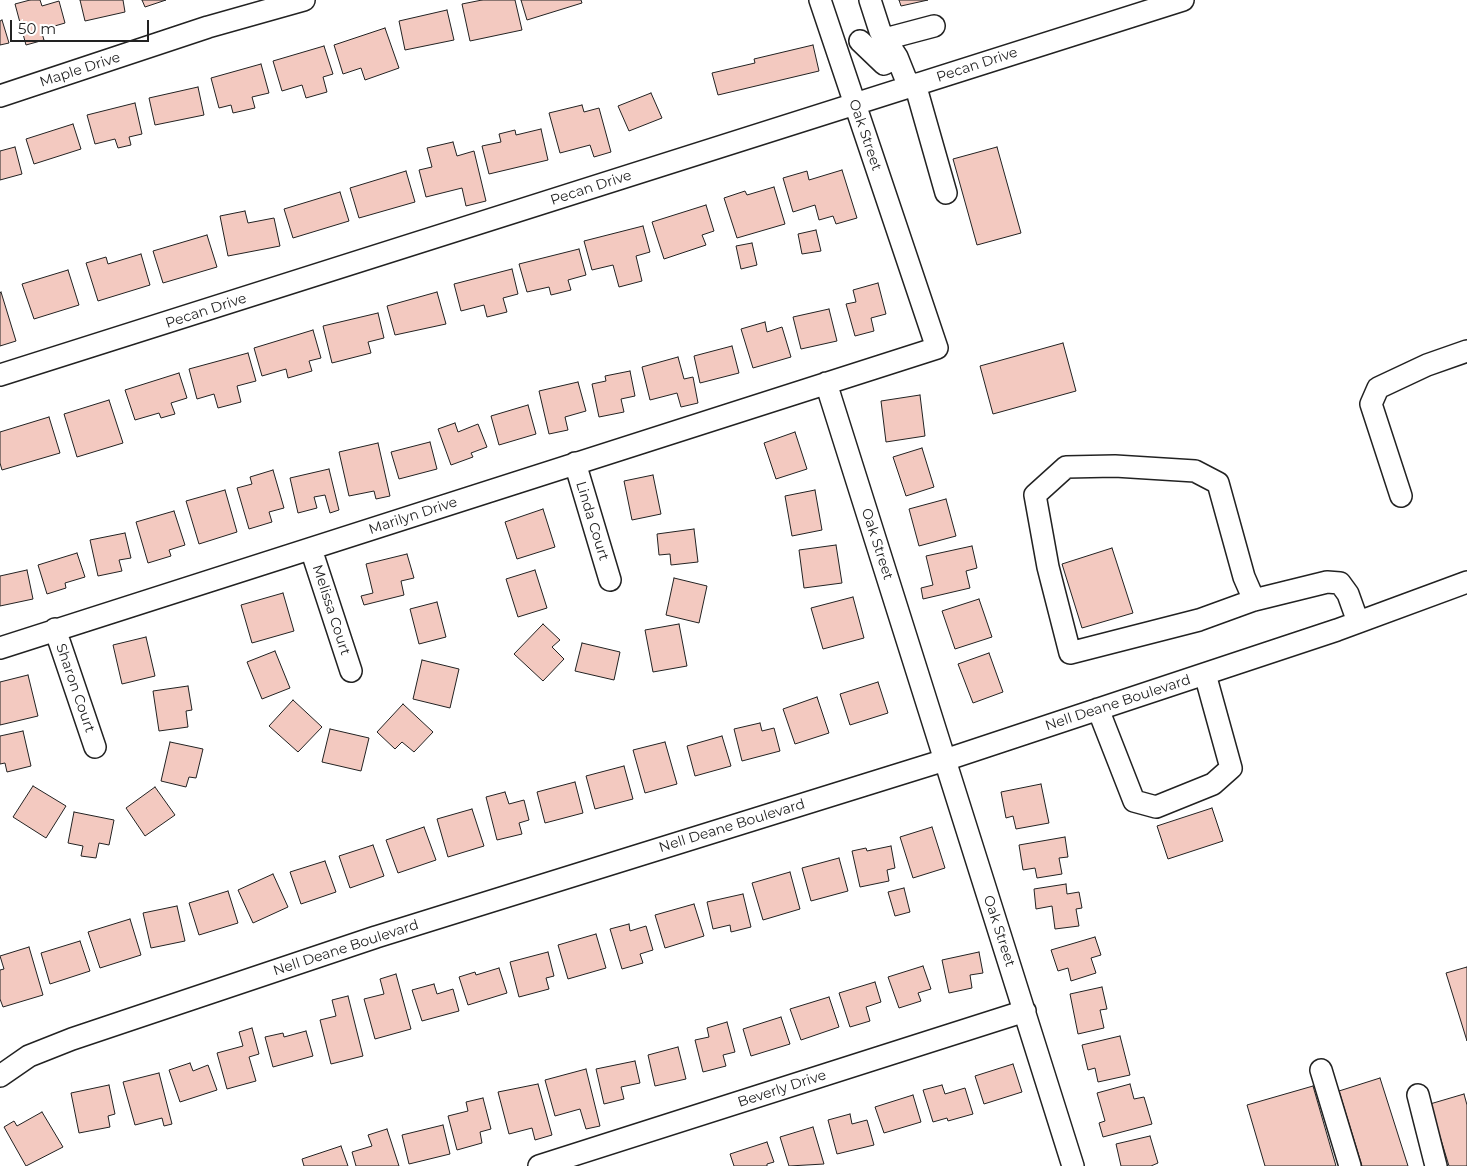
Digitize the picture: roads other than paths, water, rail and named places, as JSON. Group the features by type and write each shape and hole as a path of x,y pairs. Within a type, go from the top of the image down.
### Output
{"street":[{"name":"Maple Drive","path":"0,96 208,27 304,0"},
{"name":"Oak Street","path":"820,0 937,348 826,383 1073,1166"},
{"path":"870,0 887,42 912,86 946,193"},
{"name":"Pecan Drive","path":"0,375 1183,0"},
{"path":"837,52 860,41 887,42 934,26"},
{"path":"860,41 884,64 887,42"},
{"path":"1401,496 1371,404 1378,388 1427,365 1467,351"},
{"name":"Marilyn Drive","path":"0,648 826,383"},
{"name":"Linda Court","path":"575,463 610,580"},
{"path":"1254,600 1244,578 1218,483 1195,471 1115,466 1066,467 1035,494 1048,567 1070,653 1199,620 1254,600 1326,582 1340,584 1348,594 1358,622"},
{"name":"Melissa Court","path":"311,549 351,671"},
{"name":"Nell Deane Boulevard","path":"0,1076 29,1056 72,1039 376,937 945,760 1358,622 1467,582"},
{"name":"Sharon Court","path":"55,629 95,747"},
{"path":"1098,709 1134,801 1156,807 1213,784 1230,768 1204,674"},
{"name":"Beverly Drive","path":"539,1166 1025,1011"},
{"path":"1320,1070 1350,1166"},
{"path":"1418,1095 1436,1166"}]}
